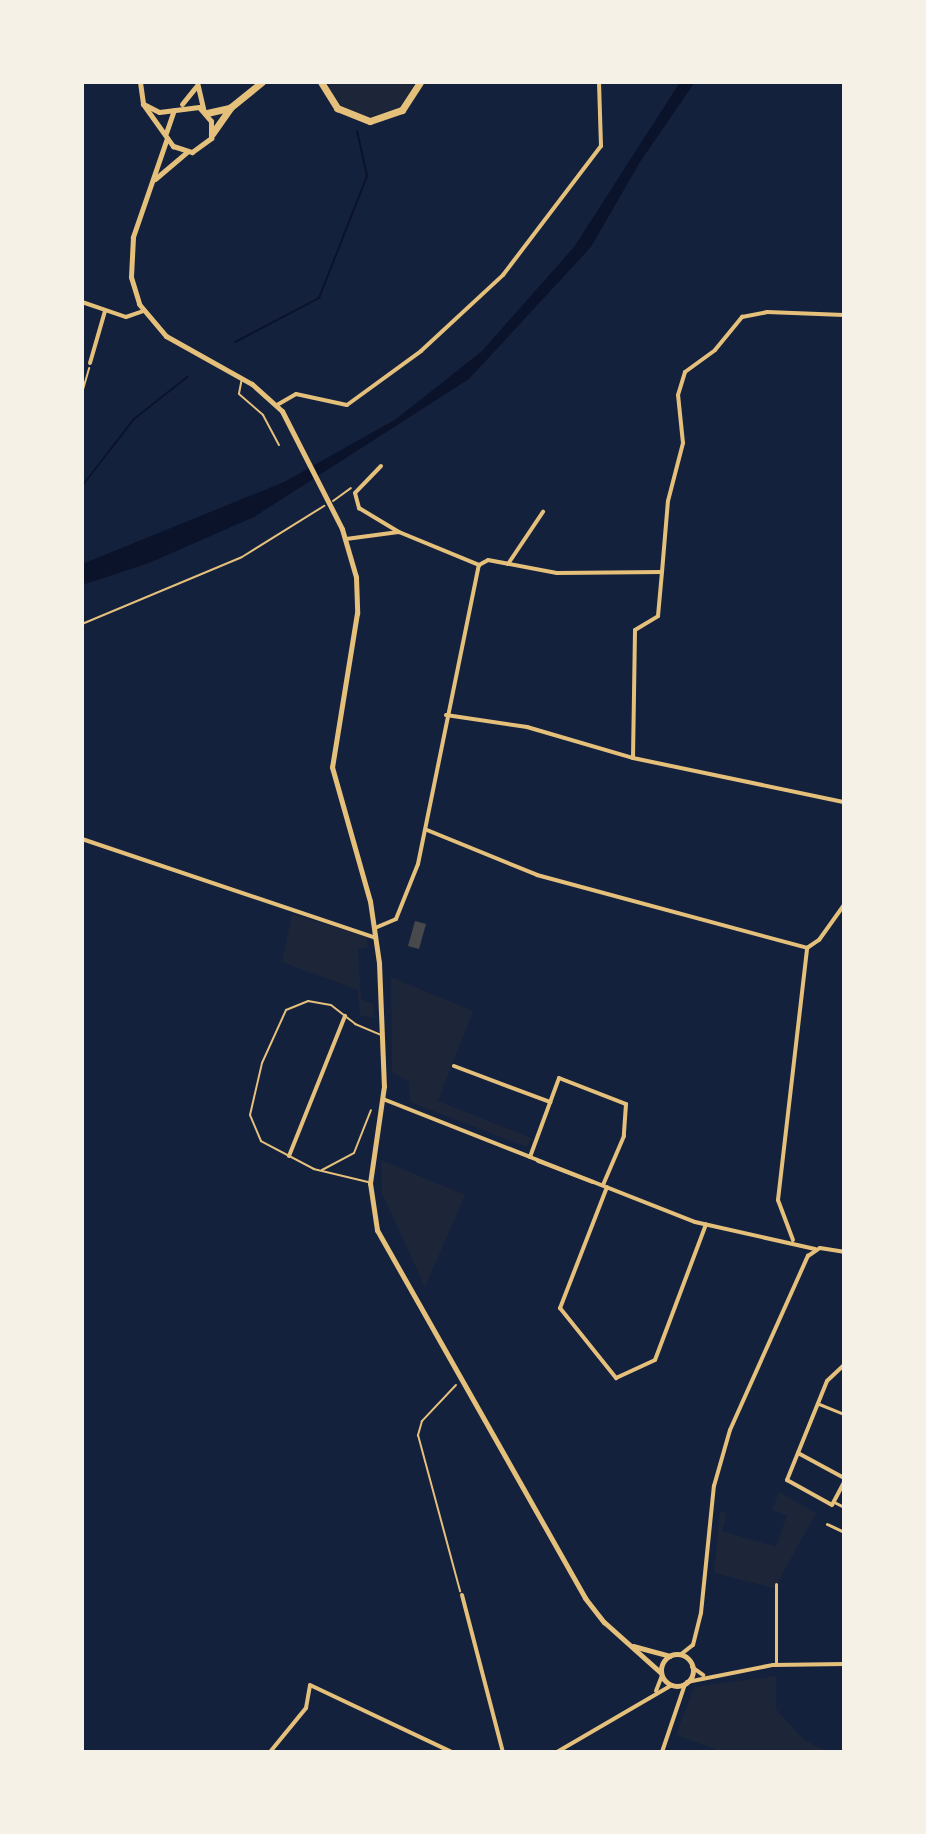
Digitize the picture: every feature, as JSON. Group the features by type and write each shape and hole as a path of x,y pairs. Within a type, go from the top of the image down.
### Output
{"highway":[{"path":"212,134 231,107 262,82"},
{"path":"321,82 337,108 370,121 402,110 420,82"},
{"path":"205,111 231,107"}],"street":[{"path":"140,82 143,104 167,137 187,152"},
{"path":"277,405 296,394 337,407 347,405 421,351 495,283 541,231 601,146 599,82"},
{"path":"197,84 167,121 167,137 131,252 133,284 143,311 174,341 242,378 277,405 298,437 346,539 357,603 334,734 333,775 375,928 383,1099 370,1183 381,1239 585,1598 672,1685"},
{"path":"152,182 187,152 205,146 212,134 197,84"},
{"path":"143,104 159,112 178,108 205,111"},
{"path":"82,302 126,317 143,311"},
{"path":"90,363 105,311"},
{"path":"633,758 635,630 658,616 668,501 683,443 678,395 685,372 715,350 742,317 767,312 844,315"},
{"path":"381,466 353,499 399,532 479,565"},
{"path":"508,564 543,512"},
{"path":"346,539 399,532"},
{"path":"375,928 398,916 427,830 446,715 479,565 488,560 557,573 662,572"},
{"path":"446,715 527,727 633,758 844,802"},
{"path":"427,830 537,875 807,948 819,940 844,905"},
{"path":"82,839 376,938"},
{"path":"793,1240 778,1200 807,948"},
{"path":"289,1156 345,1016"},
{"path":"454,1066 550,1102"},
{"path":"530,1157 559,1078 626,1104 624,1136 560,1308 616,1378 655,1360 706,1224"},
{"path":"383,1099 706,1224 793,1240 815,1249 844,1252"},
{"path":"629,1645 671,1656 680,1655 694,1643 703,1604 718,1463 815,1249"},
{"path":"844,1365 827,1381 787,1480 844,1507"},
{"path":"819,1404 844,1414"},
{"path":"798,1453 844,1480 834,1502"},
{"path":"827,1524 844,1532"},
{"path":"776,1584 776,1665"},
{"path":"462,1595 503,1752"},
{"path":"680,1655 705,1676"},
{"path":"655,1692 671,1656"},
{"path":"557,1752 655,1692 672,1685 705,1676 776,1665 844,1664"},
{"path":"662,1752 692,1667"},
{"path":"270,1752 306,1708 310,1685 452,1752"}],"lane":[{"path":"242,378 239,394 263,415 279,445"},
{"path":"370,1183 321,1170 289,1156 261,1141 251,1121 262,1063 286,1010 308,1001 331,1005 382,1035"},
{"path":"321,1170 354,1153 371,1110"}],"path":[{"path":"82,393 90,363"},
{"path":"82,624 242,557 357,483"},
{"path":"461,1383 422,1421 418,1435 462,1595"}],"shaded area":[{"path":"326,82 416,82 400,107 366,118 342,108"},
{"path":"680,82 695,82 640,162 591,247 469,379 254,517 149,563 82,585 82,564 284,482 396,419 482,351 574,247"},
{"path":"292,914 367,937 368,947 358,949 361,999 373,1004 373,1018 360,1015 358,990 282,962"},
{"path":"391,977 473,1011 438,1101 531,1138 527,1147 410,1102 409,1082 392,1072"},
{"path":"381,1160 465,1195 425,1287 382,1193"},
{"path":"779,1492 816,1513 774,1588 714,1573 720,1511 727,1513 722,1531 776,1547 787,1515 772,1510"},
{"path":"776,1676 776,1709 804,1740 829,1752 723,1752 676,1735 694,1687"}],"building":[{"path":"415,921 426,924 419,949 408,946"}],"waterway":[{"path":"235,342 319,298 367,176 357,131"},
{"path":"82,486 134,419 187,377"}]}
